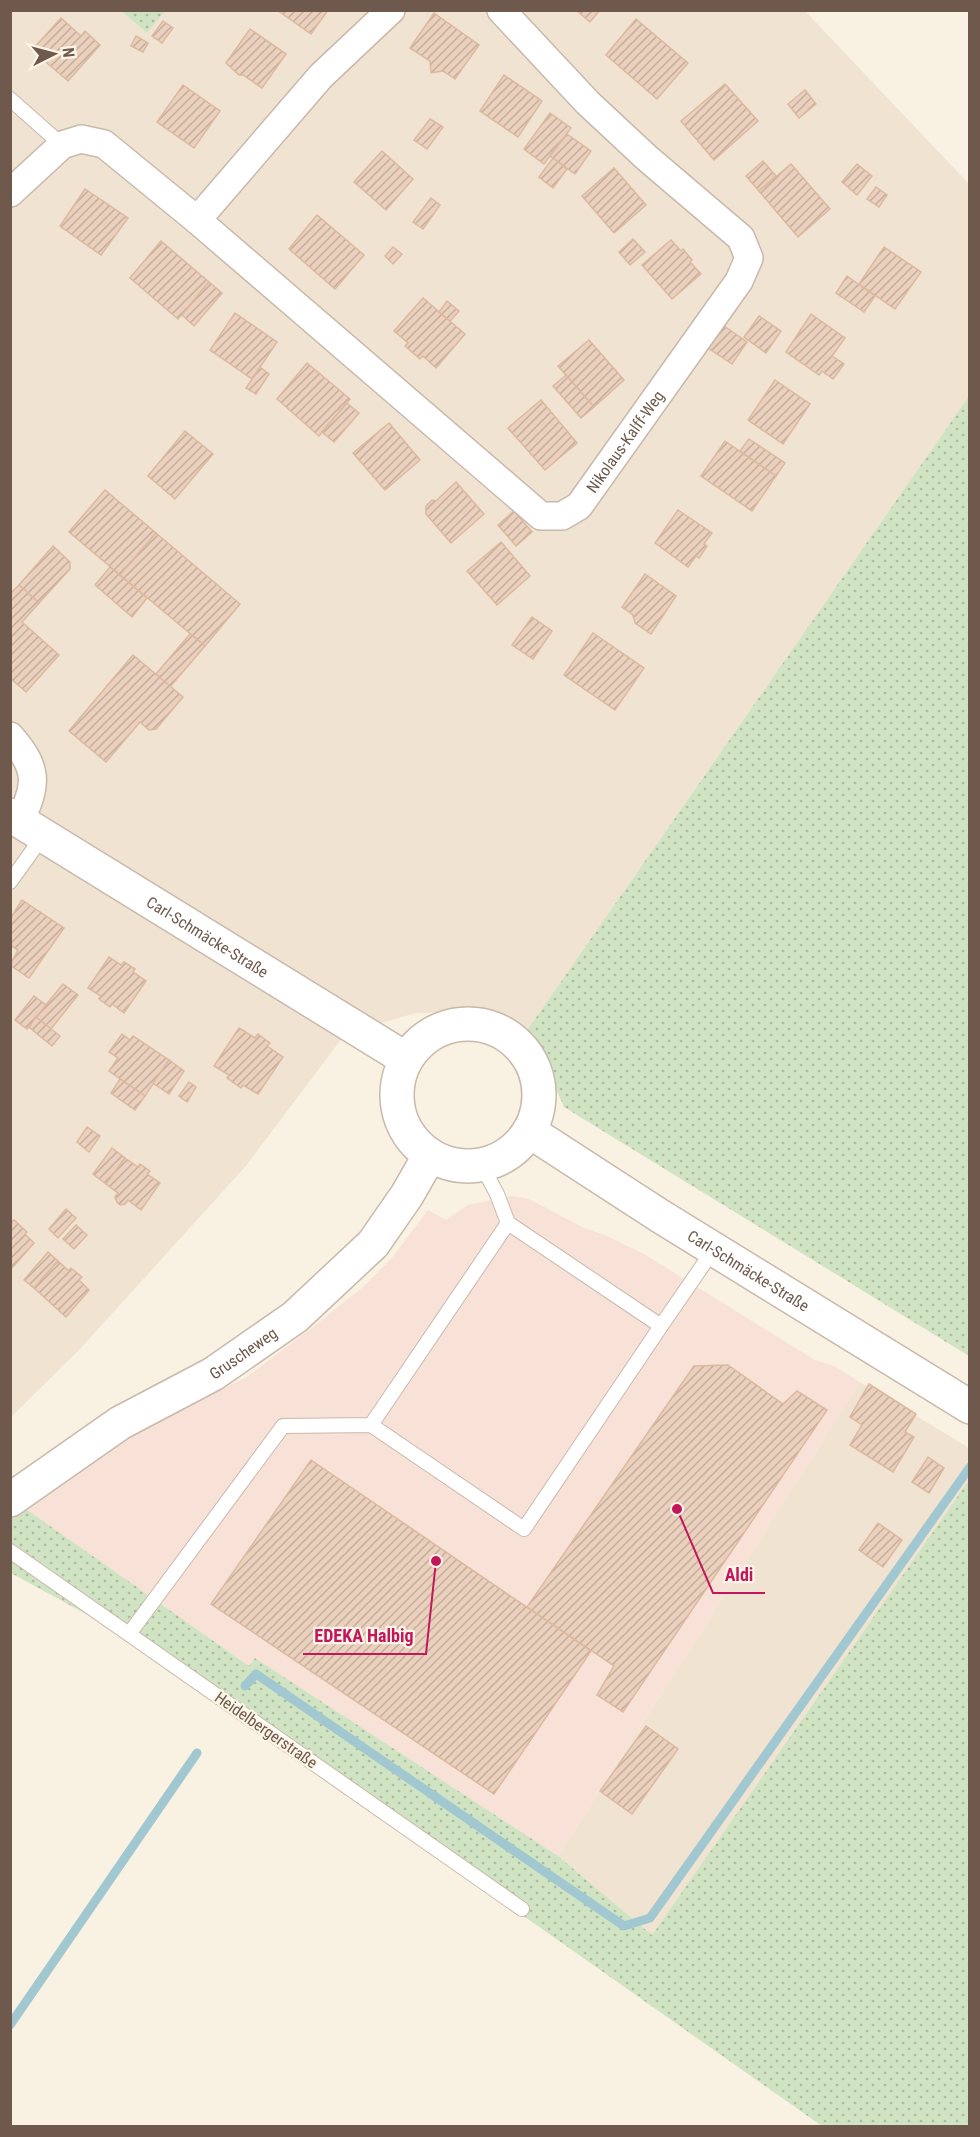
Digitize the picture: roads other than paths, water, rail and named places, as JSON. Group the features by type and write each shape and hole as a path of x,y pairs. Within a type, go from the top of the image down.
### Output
{"street":[{"path":"197,220 321,76 391,10"},
{"name":"Nikolaus-Kalff-Weg","path":"62,145 81,139 104,144 197,220 541,516 562,516 579,506 739,281 749,258 741,238 647,158 588,103 501,10"},
{"path":"10,193 62,145"},
{"path":"18,744 30,765 32,795 25,824"},
{"name":"Carl-Schmäcke-Straße","path":"25,824 406,1059"},
{"path":"457,1024 478,1024 498,1030 515,1041 529,1057 538,1077 540,1098 535,1121 529,1131 523,1141 506,1156 482,1166 460,1167 438,1160 418,1146 404,1127 397,1105 398,1081 406,1059 419,1043 437,1031 457,1024"},
{"name":"Carl-Schmäcke-Straße","path":"529,1131 969,1407"},
{"name":"Gruscheweg","path":"10,1500 120,1423 213,1374 295,1317 373,1245 407,1195 430,1155"}],"lane":[{"path":"10,99 62,145"},
{"path":"10,882 25,824"},
{"path":"482,1166 497,1194 508,1223 661,1326"},
{"path":"371,1425 508,1223"},
{"path":"129,1634 283,1426 371,1425 524,1529 714,1249"},
{"name":"Heidelbergerstraße","path":"10,1551 522,1909"}],"waterway":[{"path":"245,1686 256,1674 624,1926 650,1918 970,1467"},
{"path":"10,2025 197,1753"}],"place":[{"name":"Aldi","path":"677,1509"},
{"name":"EDEKA Halbig","path":"436,1561"}]}
